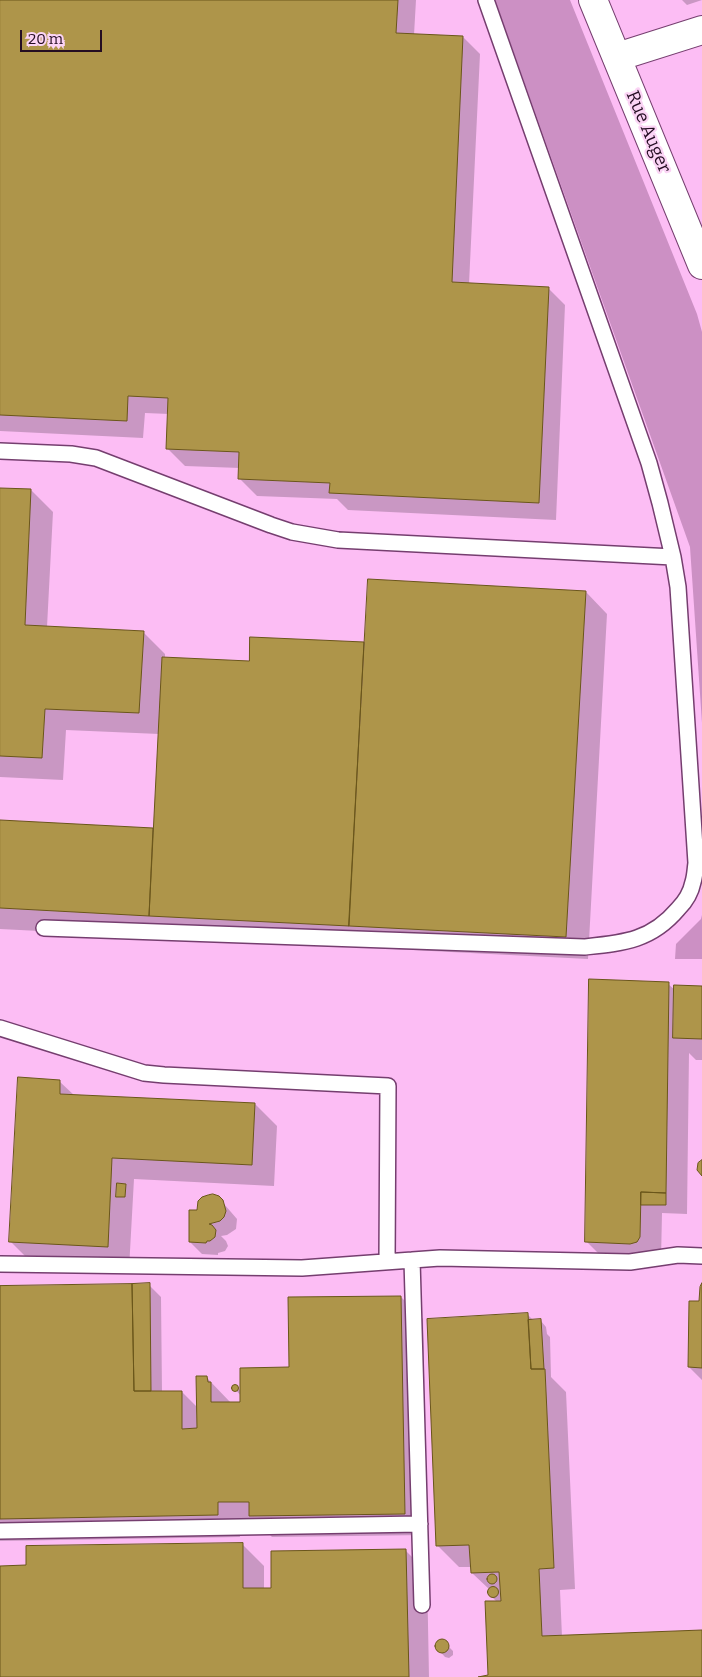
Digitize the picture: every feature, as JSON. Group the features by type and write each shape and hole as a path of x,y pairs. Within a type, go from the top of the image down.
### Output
{"street":[{"name":"Rue Auger","path":"593,0 702,265"},
{"path":"617,57 702,30"}],"lane":[{"path":"44,928 584,947 632,940 652,933 670,919 684,902 693,883 696,863 682,628 673,557 649,463 486,0"},
{"path":"0,451 71,454 96,458 271,525 315,537 338,540 673,557"},
{"path":"0,1028 144,1073 388,1086 387,1262"},
{"path":"0,1264 302,1268 440,1258 630,1262 678,1255 702,1256"},
{"path":"412,1260 422,1605"},
{"path":"0,1531 420,1524"}],"shaded area":[{"path":"495,0 570,0 697,314 702,332 702,723 690,547"},
{"path":"702,915 702,959 675,959 676,944 701,919"}],"building":[{"path":"0,0 398,0 396,33 463,36 452,282 549,287 539,503 329,493 330,483 238,479 239,452 166,449 168,398 128,396 127,421 0,415"},
{"path":"0,488 31,489 25,625 144,631 139,713 45,709 42,758 0,756"},
{"path":"368,579 586,591 566,937 349,926"},
{"path":"250,637 364,642 349,926 149,916 162,657 249,661"},
{"path":"0,820 153,828 149,916 0,908"},
{"path":"589,979 669,982 666,1193 641,1192 640,1237 637,1242 630,1244 585,1242"},
{"path":"674,985 702,986 702,1039 673,1038"},
{"path":"18,1077 60,1080 60,1094 255,1103 252,1165 112,1158 108,1247 9,1242"},
{"path":"702,1160 702,1176 697,1170 698,1163"},
{"path":"117,1183 126,1184 125,1197 116,1197"},
{"path":"641,1192 666,1193 666,1205 641,1205"},
{"path":"213,1194 223,1200 226,1211 220,1221 209,1224 216,1230 215,1237 206,1243 189,1242 189,1210 197,1210 198,1201 202,1197"},
{"path":"150,1283 151,1391 134,1391 132,1284"},
{"path":"702,1283 702,1368 688,1367 689,1301 699,1301"},
{"path":"132,1284 134,1391 182,1391 182,1429 197,1428 196,1376 207,1376 208,1382 211,1382 211,1402 240,1402 240,1368 289,1367 288,1297 401,1296 405,1514 249,1516 249,1502 218,1502 218,1515 0,1519 0,1286"},
{"path":"528,1313 531,1369 545,1369 554,1568 539,1569 542,1636 702,1630 702,1677 478,1677 488,1675 485,1601 501,1601 499,1572 471,1573 469,1545 436,1546 427,1319"},
{"path":"541,1319 544,1369 531,1369 528,1320"},
{"path":"235,1384 239,1388 235,1392 231,1388"},
{"path":"243,1543 243,1588 271,1588 271,1551 406,1549 409,1677 0,1677 0,1566 26,1565 26,1546"},
{"path":"490,1574 494,1574 497,1579 496,1583 490,1584 487,1581 487,1577"},
{"path":"493,1586 499,1592 493,1598 487,1592"},
{"path":"442,1639 447,1641 449,1646 447,1651 442,1653 437,1651 435,1646 437,1641"}]}
